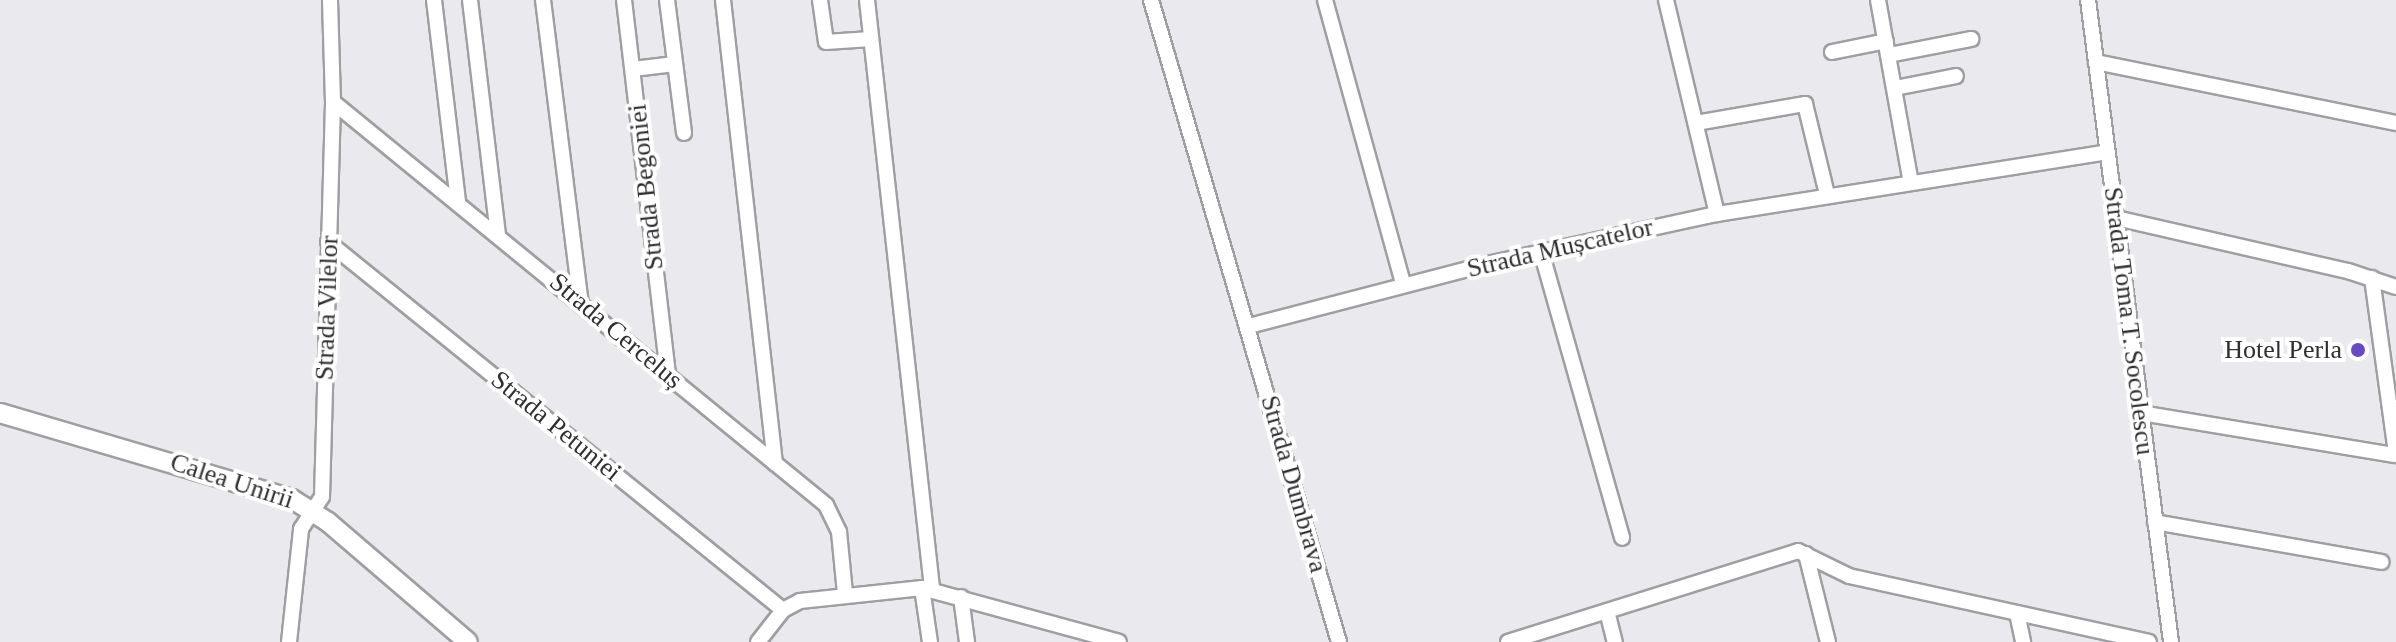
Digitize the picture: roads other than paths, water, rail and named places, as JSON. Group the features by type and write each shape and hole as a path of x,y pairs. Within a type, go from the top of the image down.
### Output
{"main road":[{"name":"Calea Unirii","path":"0,413 270,490 313,511 468,642"}],"street":[{"name":"Strada Vilelor","path":"289,642 301,529 322,497 333,102 330,0"},
{"path":"434,0 458,202"},
{"path":"470,0 498,234"},
{"path":"543,0 581,303"},
{"name":"Strada Begoniei","path":"624,0 668,374"},
{"path":"667,0 684,133"},
{"path":"723,0 775,463"},
{"path":"820,0 826,42 871,39"},
{"path":"867,0 930,642"},
{"name":"Strada Dumbrava","path":"1151,0 1249,326 1339,642"},
{"path":"1325,0 1403,284"},
{"path":"1666,0 1717,214"},
{"path":"1878,0 1911,183"},
{"name":"Strada Toma T. Socolescu","path":"2088,0 2171,642"},
{"path":"1832,52 1971,39"},
{"path":"2096,62 2396,123"},
{"path":"633,69 675,64"},
{"path":"1895,88 1956,76"},
{"name":"Strada Cerceluș","path":"333,102 668,374 775,463 836,520 845,593"},
{"path":"1696,123 1805,104 1827,194"},
{"name":"Strada Mușcatelor","path":"1249,326 1403,284 1717,214 1827,194 2107,152"},
{"path":"2116,218 2372,278 2396,287"},
{"name":"Strada Petuniei","path":"328,242 783,610"},
{"path":"1541,251 1622,538"},
{"path":"2141,413 2396,454 2372,278"},
{"path":"2155,522 2381,562"},
{"path":"1508,642 1788,553 1806,554 1849,576 2149,642"},
{"path":"1806,554 1828,642"},
{"path":"758,642 783,610 845,593 927,588 1119,642"},
{"path":"961,597 967,642"},
{"path":"1607,611 1615,642"},
{"path":"2017,613 2023,642"}],"place":[{"name":"Hotel Perla","path":"2358,350"}]}
